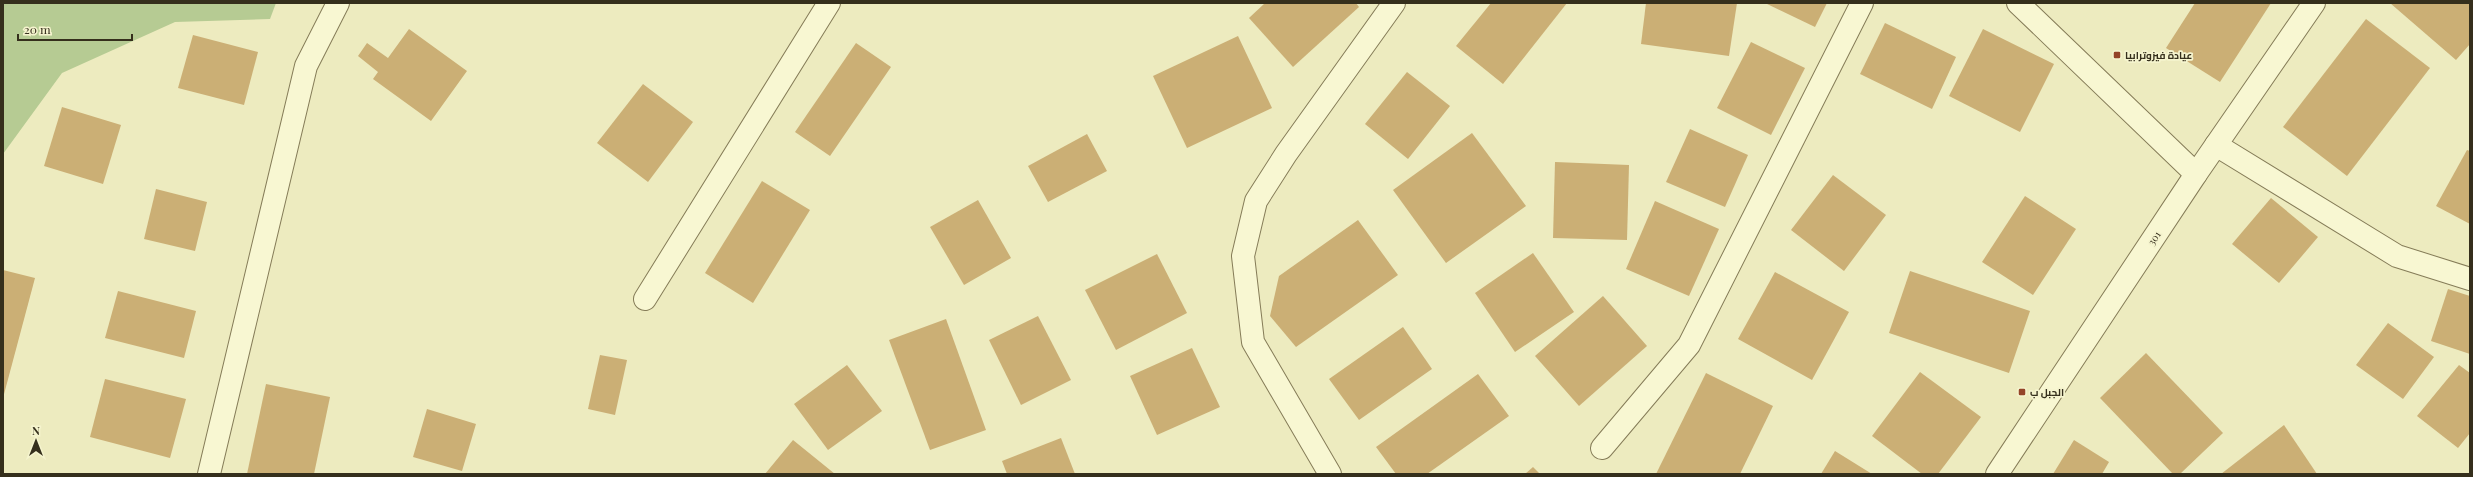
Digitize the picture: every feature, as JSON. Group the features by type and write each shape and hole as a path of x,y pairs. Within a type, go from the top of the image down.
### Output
{"street":[{"path":"209,474 306,66 338,3"},
{"path":"645,299 829,3"},
{"path":"1330,474 1253,342 1243,256 1256,201 1286,154 1394,3"},
{"path":"1602,448 1689,345 1862,3"},
{"path":"2018,3 2196,174"},
{"name":"301","path":"1997,474 2196,174 2314,3"},
{"path":"2216,145 2397,256 2470,279"}],"green space":[{"path":"3,3 276,3 270,19 175,22 62,73 3,154"}],"building":[{"path":"1265,3 1356,3 1359,7 1293,67 1249,18"},
{"path":"1491,3 1567,3 1503,84 1456,46"},
{"path":"1646,3 1737,3 1729,56 1641,44"},
{"path":"1765,3 1827,3 1815,27"},
{"path":"2195,3 2271,3 2220,82 2166,48"},
{"path":"2390,3 2469,3 2470,44 2456,60"},
{"path":"2366,19 2430,68 2347,176 2283,127"},
{"path":"1885,23 1956,57 1932,109 1860,74"},
{"path":"409,29 467,71 431,121 373,79 378,72 358,56 367,43 388,58"},
{"path":"1983,29 2054,64 2020,132 1949,96"},
{"path":"193,35 258,52 244,105 178,88"},
{"path":"1238,36 1272,108 1187,148 1153,76"},
{"path":"1751,42 1805,68 1771,135 1717,108"},
{"path":"856,43 891,67 830,156 795,132"},
{"path":"1407,72 1450,106 1408,159 1365,124"},
{"path":"643,84 693,122 648,182 597,143"},
{"path":"62,107 121,125 103,184 44,166"},
{"path":"1690,129 1748,155 1725,207 1666,182"},
{"path":"1472,133 1526,206 1446,263 1393,190"},
{"path":"1087,134 1107,171 1048,202 1028,166"},
{"path":"2467,150 2470,151 2470,224 2436,206"},
{"path":"1555,162 1629,165 1627,240 1553,238"},
{"path":"1833,175 1886,215 1844,271 1791,230"},
{"path":"762,181 810,210 753,303 705,273"},
{"path":"156,189 207,202 195,251 144,239"},
{"path":"2025,196 2076,229 2033,295 1982,262"},
{"path":"2271,198 2318,237 2279,283 2232,244"},
{"path":"978,200 1011,258 964,285 930,227"},
{"path":"1655,201 1719,229 1689,296 1626,269"},
{"path":"1358,220 1398,275 1296,347 1270,316 1279,276"},
{"path":"1533,253 1574,312 1515,352 1475,293"},
{"path":"1157,254 1187,313 1116,350 1085,290"},
{"path":"3,270 35,278 3,398"},
{"path":"1910,271 2030,311 2009,373 1889,333"},
{"path":"1775,272 1849,312 1812,380 1738,339"},
{"path":"2448,289 2470,296 2470,354 2431,341"},
{"path":"118,291 196,311 184,358 105,338"},
{"path":"1603,296 1647,346 1579,406 1535,356"},
{"path":"1038,316 1071,380 1021,405 989,340"},
{"path":"946,319 986,430 930,450 889,340"},
{"path":"2388,323 2434,357 2403,399 2356,365"},
{"path":"1403,327 1432,369 1359,420 1329,379"},
{"path":"1192,348 1220,407 1157,435 1130,376"},
{"path":"2146,353 2223,433 2180,474 2173,474 2100,398"},
{"path":"600,355 627,360 615,415 588,409"},
{"path":"847,365 882,411 828,450 794,404"},
{"path":"2459,365 2470,373 2470,433 2458,448 2417,416"},
{"path":"1920,372 1981,417 1938,474 1922,474 1872,436"},
{"path":"1706,373 1773,406 1740,474 1656,474"},
{"path":"1478,374 1509,416 1427,474 1396,474 1376,447"},
{"path":"105,379 186,399 170,458 90,437"},
{"path":"266,384 330,397 314,474 247,474"},
{"path":"427,409 476,424 462,471 413,457"},
{"path":"2284,425 2317,474 2221,474"},
{"path":"1061,438 1075,474 1007,474 1002,461"},
{"path":"793,440 835,474 765,474"},
{"path":"2074,440 2109,462 2102,474 2053,474"},
{"path":"1835,451 1872,474 1821,474"},
{"path":"1533,467 1540,474 1525,474"}],"place":[{"name":"عيادة فيزوترابيا","path":"2117,55"},
{"name":"الجبل ب","path":"2022,392"}]}
